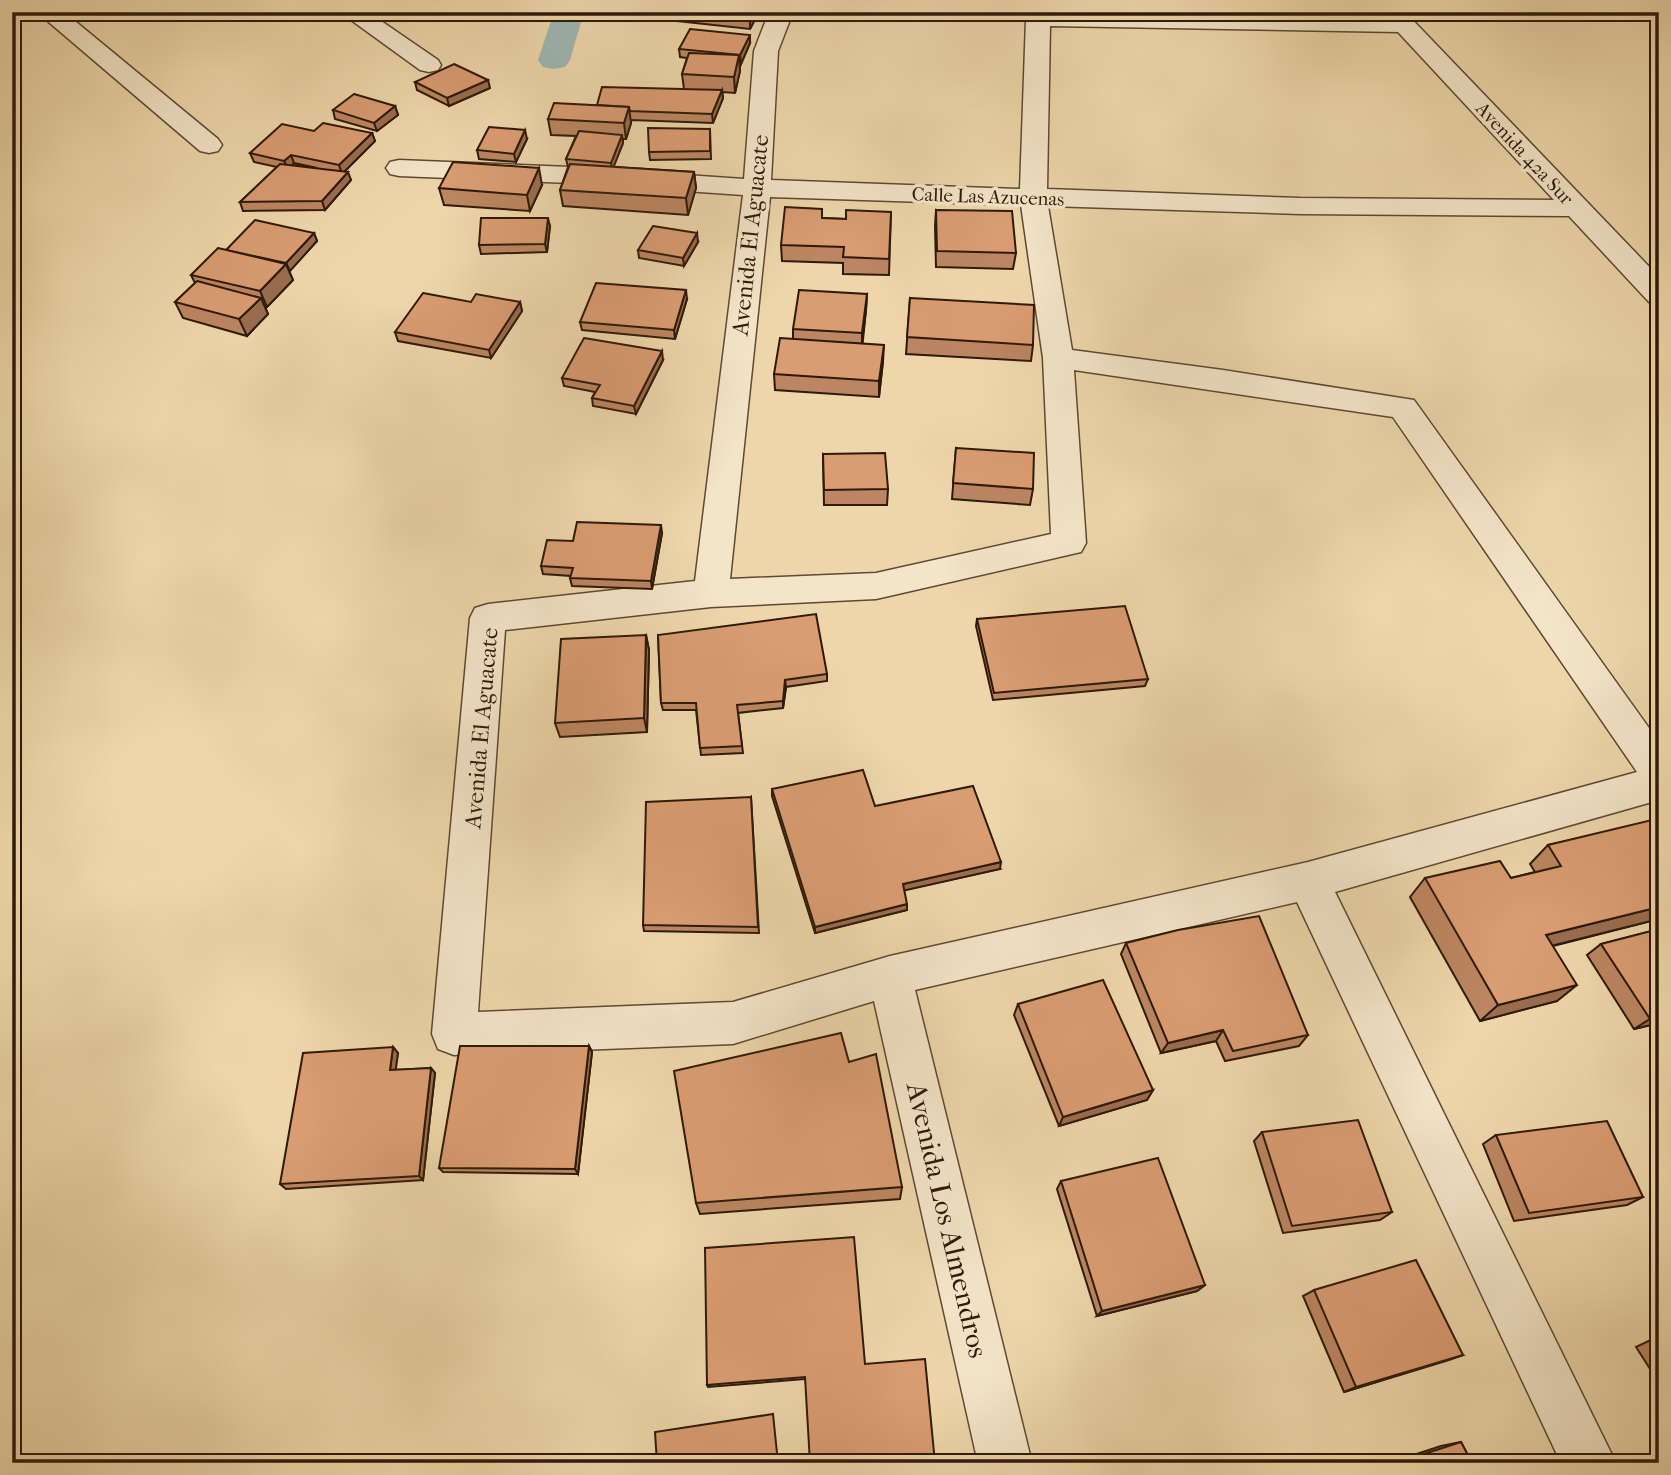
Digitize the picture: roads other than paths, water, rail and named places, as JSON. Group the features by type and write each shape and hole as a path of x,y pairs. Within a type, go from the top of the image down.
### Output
{"street":[{"path":"49,12 209,145"},
{"path":"352,12 429,65"},
{"name":"Avenida El Aguacate","path":"781,12 766,51 757,188 711,593 488,618 454,1034 733,1023 890,976"},
{"path":"711,593 876,586 1069,543 1058,358 1032,197 1038,19 1398,18"},
{"name":"Avenida 42a Sur","path":"1398,18 1659,295"},
{"name":"Calle Las Azucenas","path":"399,168 570,175 757,188 1300,206 1577,208"},
{"path":"1058,358 1403,408 1659,773"},
{"path":"890,976 1308,881 1659,783"},
{"path":"1308,881 1589,1463"},
{"name":"Avenida Los Almendros","path":"890,976 1005,1463"}],"waterway":[{"path":"554,60 569,12"}]}
